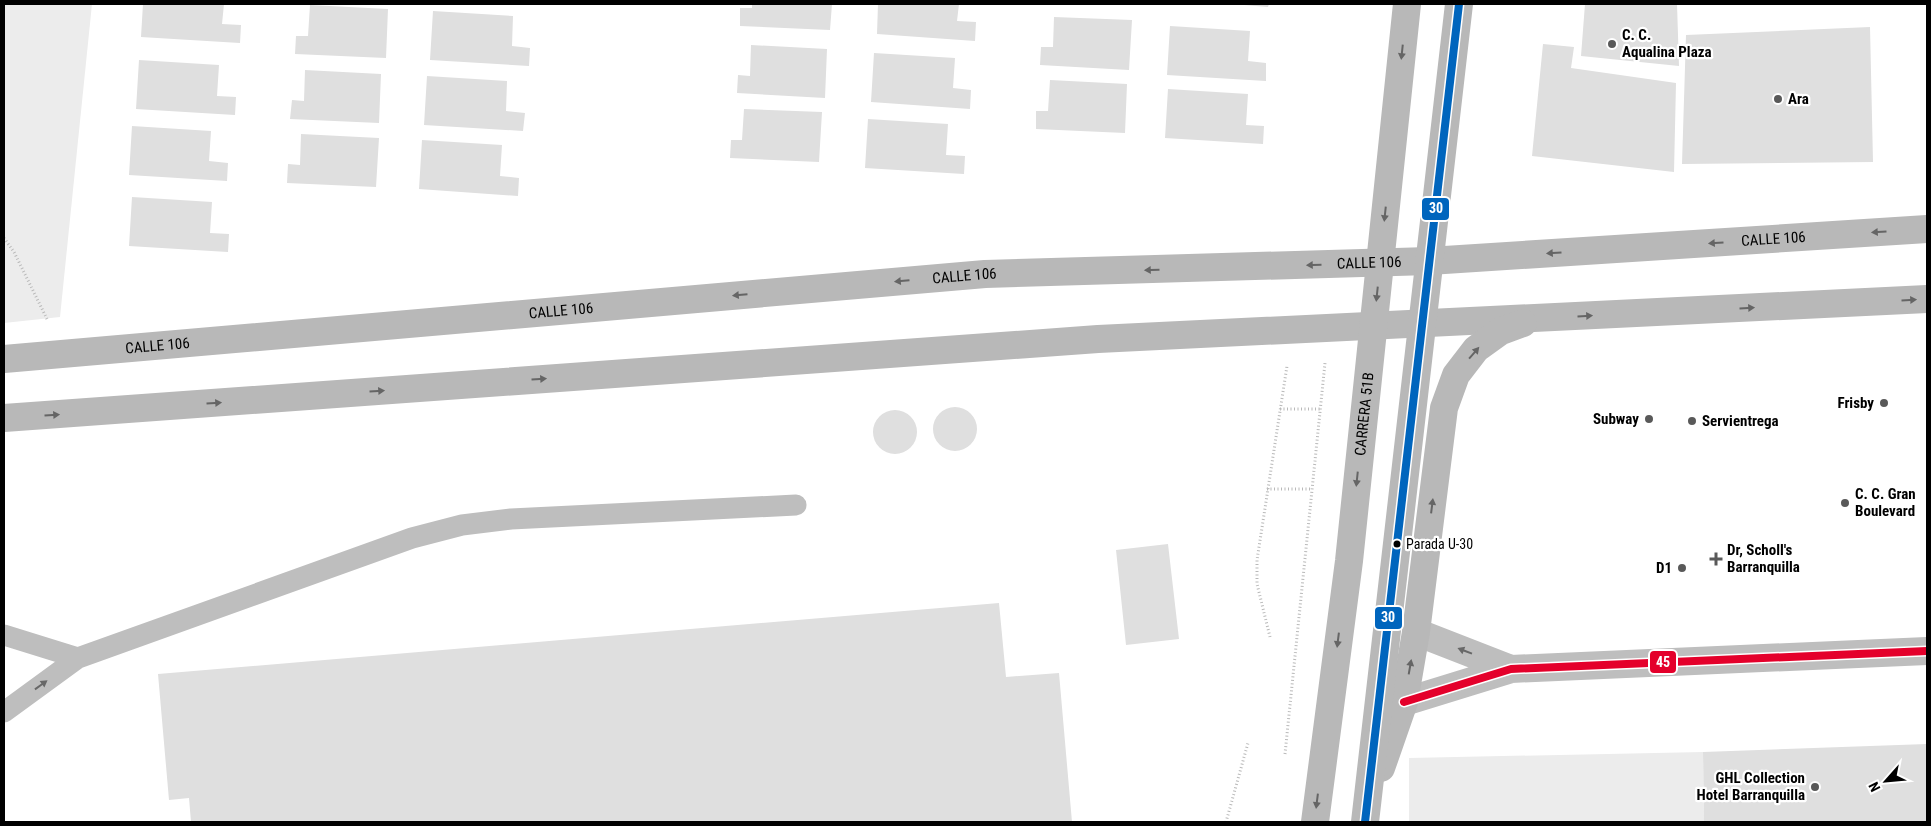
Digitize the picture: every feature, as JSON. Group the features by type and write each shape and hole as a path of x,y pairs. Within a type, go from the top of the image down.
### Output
{"street":[{"name":"CARRERA 51B","path":"1315,822 1349,560 1407,4"},
{"path":"1365,818 1459,4"},
{"name":"CALLE 106","path":"4,358 985,274 1429,261 1927,229"},
{"path":"4,418 1098,339 1927,299"},
{"path":"1365,818 1404,702 1416,632 1444,408 1456,376 1476,349 1501,330 1536,318"},
{"path":"1416,632 1511,669"},
{"path":"1404,702 1511,669 1927,651"}],"lane":[{"path":"4,712 78,658 412,538 462,525 511,519 796,505"},
{"path":"4,635 78,658"}],"path":[{"path":"4,238 14,252 64,354"},
{"path":"1270,636 1257,584 1256,572 1288,357"},
{"path":"1284,764 1326,357"},
{"path":"1280,409 1320,409"},
{"path":"1267,489 1312,489"},
{"path":"1226,822 1248,743"}],"shaded area":[{"path":"4,4 92,4 60,317 4,323"},
{"path":"1703,752 1704,822 1409,822 1409,758"}],"building":[{"path":"143,4 224,4 222,24 241,25 240,43 141,37"},
{"path":"752,4 832,4 830,30 740,26 740,8 752,8"},
{"path":"878,4 959,4 957,21 976,22 975,41 877,34"},
{"path":"1244,4 1269,4 1268,7"},
{"path":"1585,4 1677,4 1679,66 1581,56"},
{"path":"310,5 388,9 386,58 295,54 296,36 308,36"},
{"path":"433,11 513,16 512,46 530,48 529,66 430,60"},
{"path":"1054,17 1132,20 1129,70 1040,65 1041,47 1053,47"},
{"path":"1170,26 1250,31 1248,61 1266,63 1266,81 1167,75"},
{"name":"Ara","path":"1870,27 1873,162 1682,164 1686,35"},
{"path":"1543,44 1574,47 1571,68 1676,83 1674,172 1532,156"},
{"path":"751,45 827,49 825,98 737,93 738,75 750,76"},
{"path":"874,53 955,58 953,88 971,90 970,109 871,102"},
{"path":"139,60 219,65 217,96 236,97 235,115 136,109"},
{"path":"305,70 381,74 379,123 290,119 292,100 304,101"},
{"path":"427,76 507,81 506,111 525,113 523,131 424,125"},
{"path":"1050,80 1127,84 1125,133 1036,129 1036,111 1048,111"},
{"path":"1168,89 1248,94 1246,125 1264,126 1263,144 1165,138"},
{"path":"744,109 822,112 819,162 730,158 731,140 742,140"},
{"path":"868,119 948,124 946,155 965,156 964,174 865,168"},
{"path":"132,126 211,131 209,161 228,163 227,181 129,175"},
{"path":"301,134 379,138 376,187 287,183 288,164 300,165"},
{"path":"422,140 502,145 500,176 519,178 518,196 419,189"},
{"path":"132,197 212,202 210,233 229,234 228,252 129,246"},
{"path":"959,407 971,413 976,420 976,438 971,445 964,450 951,451 943,448 936,441 933,425 936,417 943,410"},
{"path":"899,410 911,416 916,423 916,441 911,448 904,453 891,454 883,451 876,444 873,428 876,420 883,413"},
{"path":"1168,544 1179,639 1126,645 1116,550"},
{"path":"999,603 1006,677 1059,673 1072,822 191,822 189,798 169,800 158,674"},
{"name":"GHL Collection Hotel Barranquilla","path":"1927,744 1927,822 1704,822 1703,752"}],"transit line":[{"name":"30","path":"1365,822 1459,4"},
{"name":"45","path":"1404,702 1511,669 1927,651"}],"place":[{"name":"C. C. Aqualina Plaza","path":"1612,44"},
{"name":"Ara","path":"1778,99"},
{"name":"Frisby","path":"1884,403"},
{"name":"Subway","path":"1649,419"},
{"name":"Servientrega","path":"1692,421"},
{"name":"C. C. Gran Boulevard","path":"1845,503"},
{"name":"Parada U-30","path":"1397,544"},
{"name":"Dr, Scholl's Barranquilla","path":"1716,559"},
{"name":"D1","path":"1682,568"},
{"name":"GHL Collection Hotel Barranquilla","path":"1815,787"}]}
